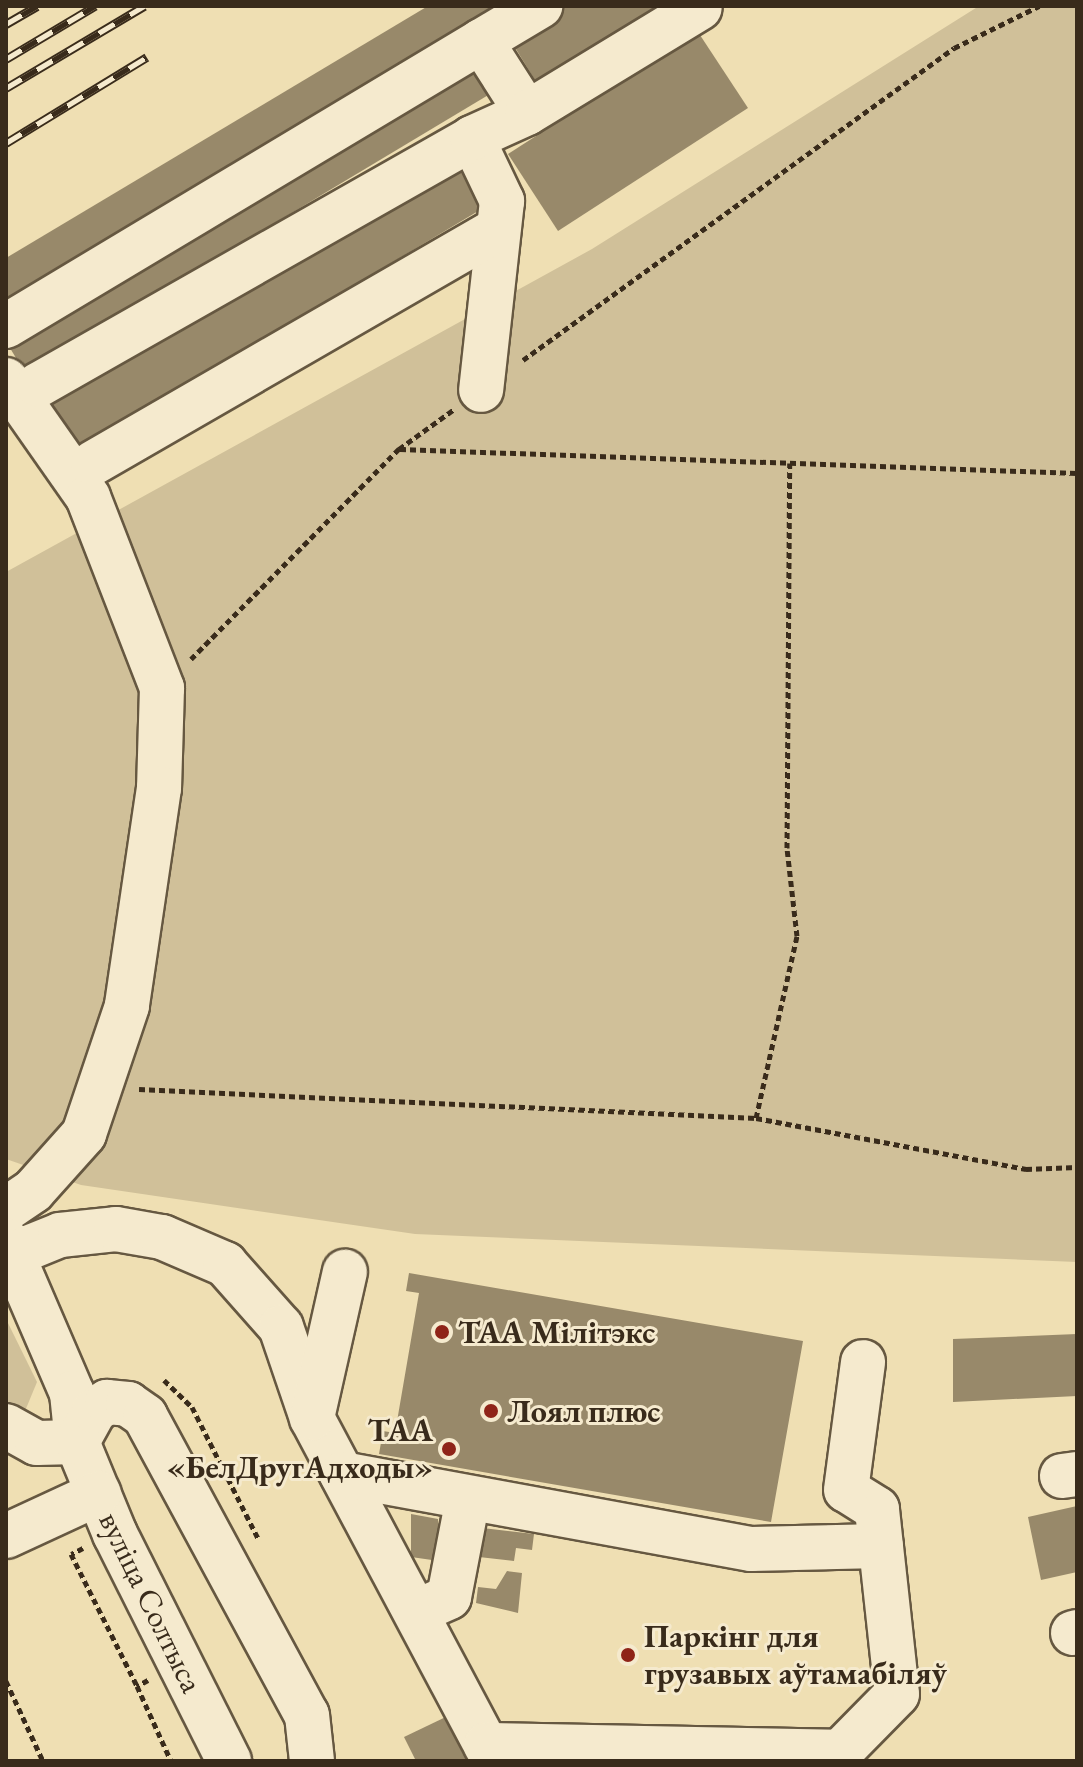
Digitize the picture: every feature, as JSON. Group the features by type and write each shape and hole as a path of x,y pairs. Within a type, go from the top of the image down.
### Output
{"street":[{"path":"6,326 540,6"},
{"path":"6,1209 33,1191 84,1134 127,1006 159,788 162,688 88,497 22,382 472,138 527,113 700,8"},
{"path":"481,41 527,113"},
{"path":"472,138 502,201 481,390"},
{"path":"93,463 498,229"},
{"path":"10,1247 60,1235 116,1229 162,1237 225,1264 281,1327 312,1418 490,1753 840,1752 897,1694 877,1509 846,1490 863,1362"},
{"name":"вуліца Солтыса","path":"10,1247 72,1393 77,1442 115,1534 229,1761"},
{"path":"312,1418 345,1272"},
{"path":"6,1426 37,1443 77,1442 94,1411 107,1402 128,1404 145,1416 307,1715 312,1761"},
{"path":"342,1474 751,1549 881,1546"},
{"path":"6,1536 99,1493"},
{"path":"416,1612 449,1597 468,1498"}],"path":[{"path":"162,688 399,449 954,48 1039,6"},
{"path":"399,449 1077,473"},
{"path":"756,1118 797,936 787,848 790,463"},
{"path":"100,1087 756,1118 1026,1169 1077,1167"},
{"path":"115,1534 71,1554 137,1686"},
{"path":"6,1681 43,1761"}],"shaded area":[{"path":"979,6 1077,6 1077,1262 415,1234 81,1185 6,1159 6,572 592,249"},
{"path":"6,1319 37,1382 25,1411 6,1410"}],"building":[{"path":"428,6 519,6 6,312 6,258"},
{"path":"568,6 676,6 541,90 511,41"},
{"path":"698,32 748,108 558,231 508,154"},
{"path":"480,66 495,91 25,373 10,348"},
{"path":"454,156 485,207 73,453 42,402"},
{"path":"409,1273 803,1341 771,1522 379,1454 383,1431 395,1433 419,1293 406,1291"},
{"path":"1077,1334 1077,1396 953,1402 953,1339"},
{"path":"1077,1506 1077,1572 1041,1580 1028,1517"},
{"path":"411,1514 438,1519 439,1561 411,1557"},
{"path":"474,1527 534,1534 532,1550 516,1548 514,1561 470,1556"},
{"path":"507,1571 522,1573 518,1613 476,1603 478,1587 496,1589"},
{"path":"452,1714 475,1761 416,1761 404,1737"}],"railway":[{"path":"6,24 37,6"},
{"path":"6,59 95,6"},
{"path":"6,88 144,6"},
{"path":"6,143 147,57"}],"place":[{"name":"ТАА Мілітэкс","path":"442,1332"},
{"name":"Лоял плюс","path":"491,1411"},
{"name":"ТАА «БелДругАдходы»","path":"449,1449"},
{"name":"Паркінг для грузавых аўтамабіляў","path":"628,1655"}]}
